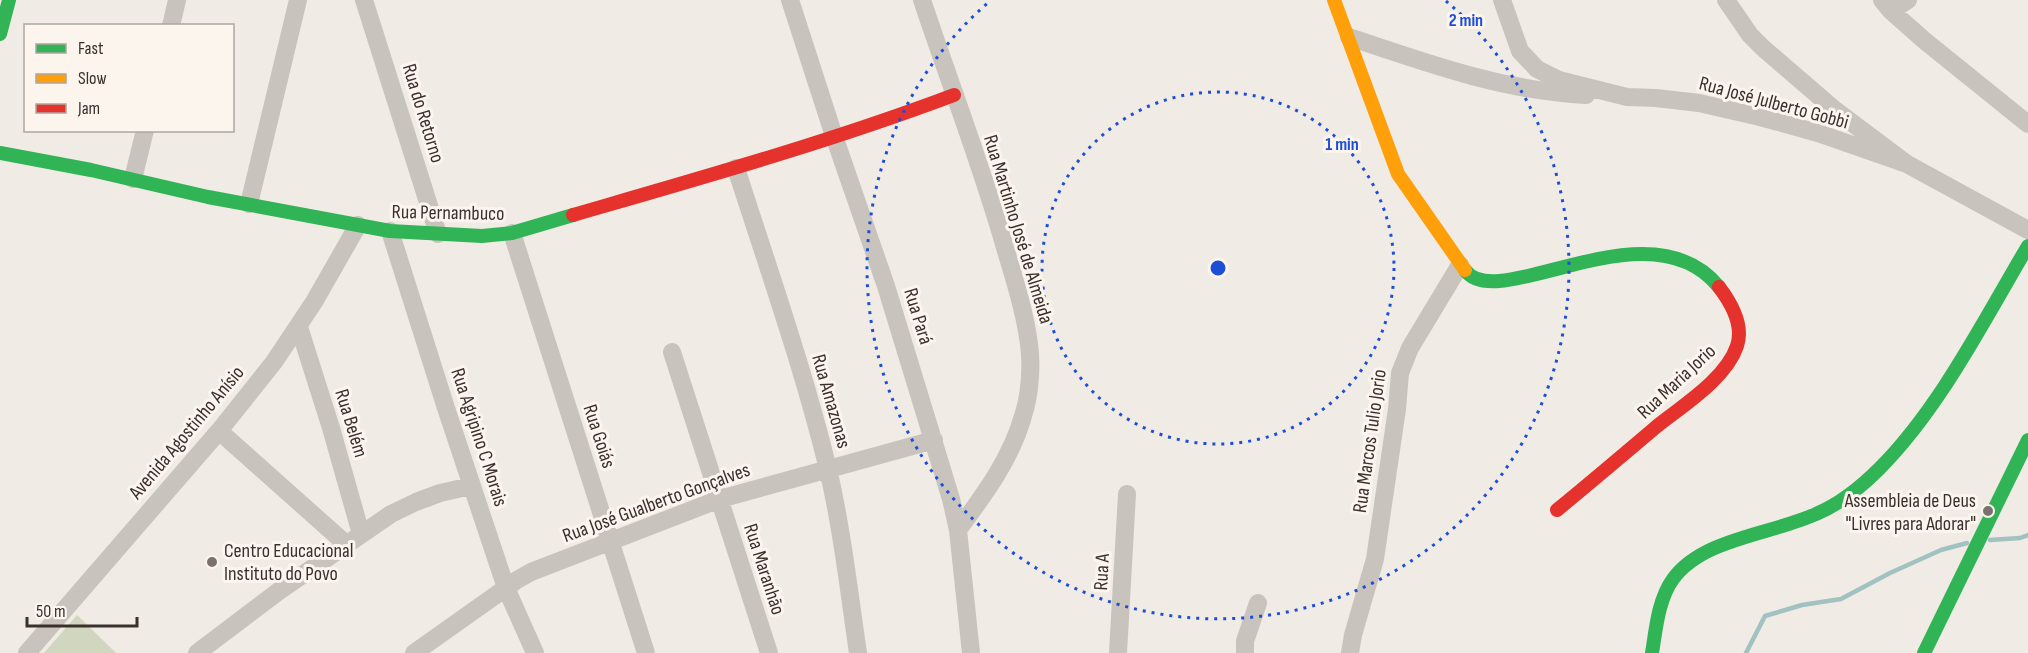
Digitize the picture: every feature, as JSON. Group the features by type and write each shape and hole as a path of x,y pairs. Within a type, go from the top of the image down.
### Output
{"street":[{"path":"0,34 9,0"},
{"path":"171,24 177,0"},
{"path":"249,204 298,0"},
{"name":"Rua Pará","path":"790,0 834,136 867,225 934,440 958,530 971,653"},
{"name":"Rua Martinho José de Almeida","path":"922,0 994,210 1018,293 1029,345 1029,375 1024,415 1012,447 992,483 958,530"},
{"path":"1334,0 1398,174 1460,265"},
{"name":"Rua José Julberto Gobbi","path":"1502,0 1520,51 1537,69 1558,80 1627,97"},
{"path":"1726,0 1750,35 1835,110 1907,164 2028,230"},
{"path":"1887,6 1908,0"},
{"name":"Rua do Retorno","path":"366,3 438,234"},
{"path":"1887,6 2028,124"},
{"name":"Rua José Julberto Gobbi","path":"1349,37 1431,65 1523,89 1557,94 1656,98 1699,104 1760,117 1818,133 1907,164"},
{"name":"Rua Pernambuco","path":"0,153 133,179 208,197 390,231 482,236 512,233 736,168 904,114 954,95"},
{"path":"133,179 145,132"},
{"name":"Rua Amazonas","path":"736,168 800,371 828,470 858,653"},
{"name":"Avenida Agostinho Anísio","path":"27,653 219,431 274,362 298,327 358,225"},
{"name":"Rua Agripino C Morais","path":"390,231 506,588 535,653"},
{"name":"Rua Goiás","path":"512,233 646,653"},
{"path":"1652,653 1667,589 1683,567 1694,559 1734,542 1810,518 1839,501 1877,471 1907,440 1935,400 2028,246"},
{"name":"Rua Maria Jorio","path":"1460,265 1476,280 1483,282 1512,279 1607,256 1632,253 1666,254 1685,260 1707,272 1729,299 1736,315 1740,333 1737,347 1731,358 1708,384 1557,510"},
{"name":"Rua Marcos Tulio Jorio","path":"1351,644 1375,559 1397,409 1400,373 1410,348 1460,265"},
{"name":"Rua Belém","path":"298,327 331,428 353,539"},
{"name":"Rua Maranhão","path":"672,352 769,653"},
{"path":"219,431 353,539"},
{"name":"Rua José Gualberto Gonçalves","path":"414,653 523,576 720,499 934,440"},
{"path":"1924,653 2028,440"},
{"path":"197,653 353,539 391,514 416,502 471,486"},
{"name":"Rua A","path":"1120,651 1127,494"},
{"path":"1245,653 1245,641 1258,603"}],"green space":[{"path":"77,615 116,653 44,653"}],"waterway":[{"path":"1990,540 2020,538 2028,535"},
{"path":"1746,653 1765,616 1802,605 1841,599 1941,550 1967,543"}],"traffic: fast":[{"path":"0,34 9,0"},
{"path":"0,153 91,170 208,197 390,231 482,236 512,233 573,215"},
{"path":"1652,653 1658,615 1664,596 1673,579 1686,565 1720,546 1799,521 1825,510 1850,494 1879,469 1922,419 1941,391 1978,333 2028,246"},
{"path":"1465,270 1482,280 1508,280 1616,256 1654,255 1689,263 1719,287"},
{"path":"1924,653 2028,440"}],"traffic: slow":[{"path":"1334,0 1398,174 1465,270"}],"traffic: jam":[{"path":"573,215 812,144 954,95"},
{"path":"1557,510 1702,391 1723,370 1737,346 1739,330 1736,315 1719,287"}],"place":[{"name":"Assembleia de Deus \"Livres para Adorar\"","path":"1988,511"},
{"name":"Centro Educacional Instituto do Povo","path":"212,562"}]}
